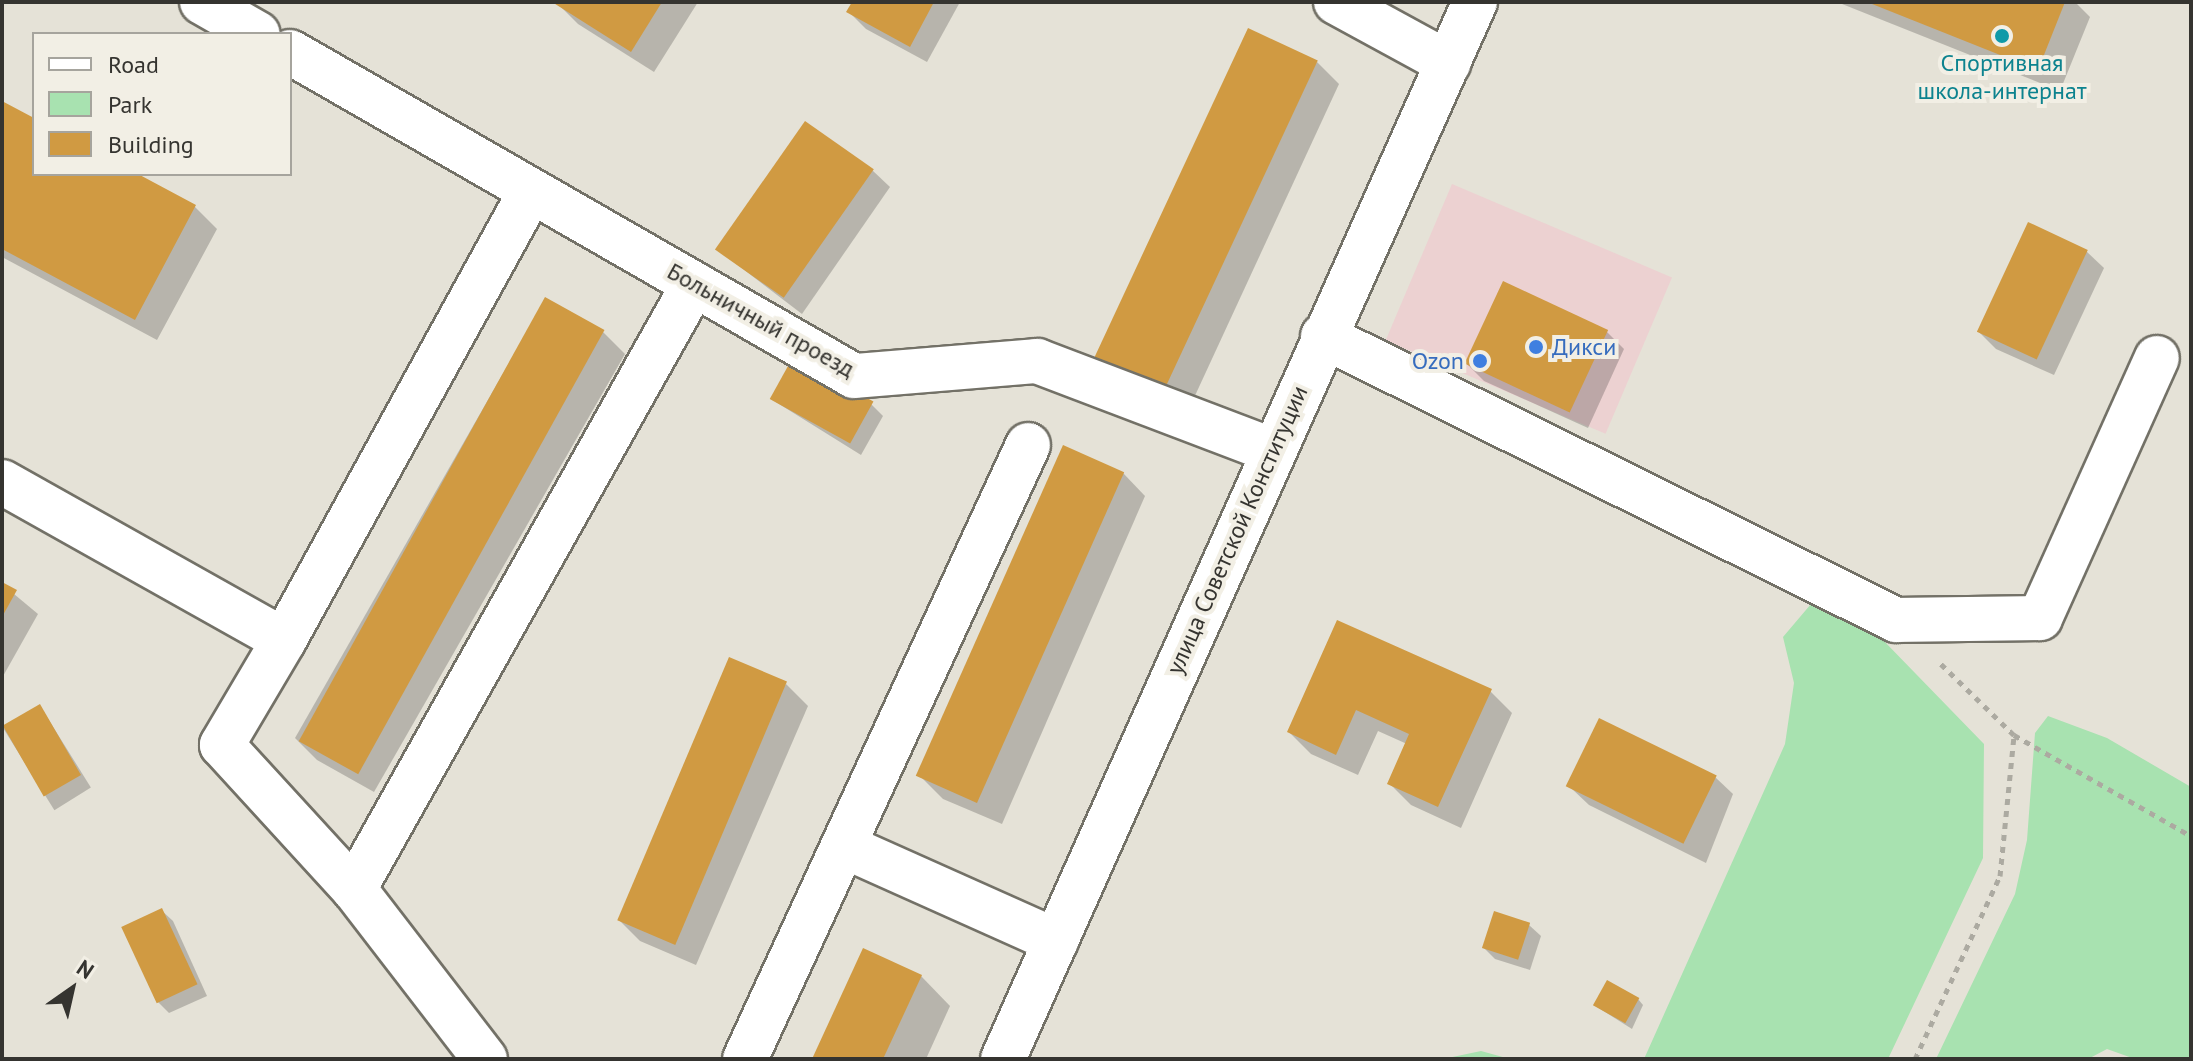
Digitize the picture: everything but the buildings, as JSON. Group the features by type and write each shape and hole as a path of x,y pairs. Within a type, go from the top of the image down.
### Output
{"street":[{"path":"202,2 254,32"},
{"path":"1336,2 1448,63"},
{"name":"улица Советской Конституции","path":"1003,1059 1271,450 1475,2"},
{"name":"Больничный проезд","path":"292,53 854,376 1037,361 1271,450"},
{"path":"485,1059 354,889 222,745 284,640 531,191"},
{"path":"354,889 694,284"},
{"path":"1323,336 1896,620 2040,618 2157,358"},
{"path":"745,1059 846,847 1028,445"},
{"path":"2,482 284,640"},
{"path":"846,847 1056,941"}],"path":[{"path":"1896,620 2014,735 2191,836"},
{"path":"1915,1059 2000,876 2014,735"}],"shaded area":[{"path":"1452,184 1672,277 1606,434 1386,340"}],"green space":[{"path":"1811,604 1882,639 1984,744 1983,858 1888,1059 1644,1059 1785,744 1794,683 1783,637"},
{"path":"2048,716 2107,738 2191,787 2191,1059 2135,1059 2107,1049 2088,1059 1936,1059 2015,894 2027,840 2035,733"},
{"path":"1481,1051 1510,1059 1443,1059"}],"place":[{"name":"Спортивная школа-интернат","path":"2002,36"},
{"name":"Дикси","path":"1536,347"},
{"name":"Ozon","path":"1480,361"}]}
